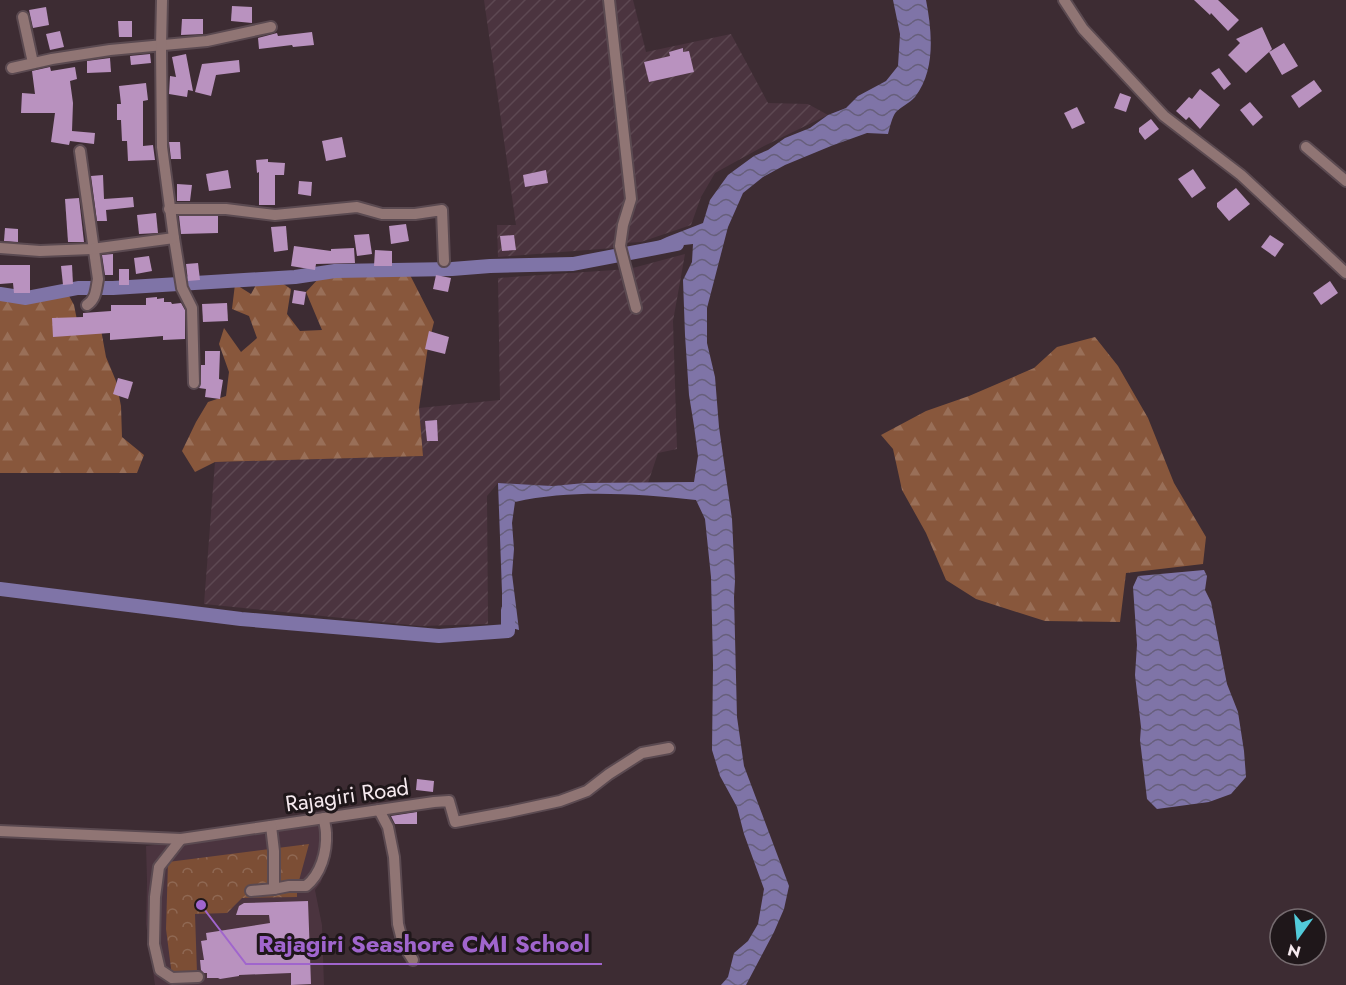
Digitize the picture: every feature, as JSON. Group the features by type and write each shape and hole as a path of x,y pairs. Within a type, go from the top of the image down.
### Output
{"street":[{"path":"162,0 160,47 162,147 181,283 192,308 194,383"},
{"path":"609,0 631,199 623,225 620,246 636,308"},
{"path":"1064,0 1083,29 1164,116 1241,175 1346,273"},
{"path":"23,17 33,63"},
{"path":"12,68 110,50 207,41 271,27"},
{"path":"1306,147 1346,181"},
{"path":"80,151 98,279 96,294 92,302 87,305"},
{"path":"170,209 226,209 275,215 357,207 382,214 415,214 442,210 444,261"},
{"path":"0,248 92,249 174,238"},
{"name":"Rajagiri Road","path":"0,831 181,839 449,801 455,822 560,801 587,792 609,774 642,753 669,748"},
{"path":"379,810 388,827 394,856 398,924 402,944 413,960"},
{"path":"251,891 306,886 312,881 321,866 326,833 324,818"},
{"path":"270,826 274,889"},
{"path":"181,839 159,867 155,897 154,944 160,970 172,978 198,977"}],"shaded area":[{"path":"484,0 633,0 646,52 731,34 768,103 808,104 828,115 715,173 701,197 691,225 641,242 623,243 613,248 498,257 497,225 516,225"},
{"path":"685,254 673,321 677,449 658,453 648,483 585,483 552,486 498,483 487,496 488,624 420,626 204,604 215,462 423,456 419,408 500,400 498,278 629,269"},
{"path":"328,821 328,857 321,882 315,890 322,925 324,985 155,985 146,924 146,846"}],"green space":[{"path":"397,273 410,275 434,322 419,408 423,456 215,462 195,472 182,451 208,402 226,396 229,372 219,344 224,328 241,352 257,338 249,316 232,309 235,284 251,294 258,281 276,279 291,289 287,314 300,331 322,330 306,292 319,278"},
{"path":"68,294 74,305 79,330 100,324 106,357 116,381 121,406 122,437 144,455 137,473 0,473 0,297 33,303"},
{"path":"1095,337 1118,366 1148,418 1174,483 1206,537 1203,564 1126,573 1120,622 1045,621 976,599 946,580 926,533 902,490 893,449 881,435 926,411 969,396 1034,368 1057,347"},
{"path":"309,844 297,888 297,897 242,898 227,913 195,914 197,973 172,976 166,929 168,862"}],"water":[{"path":"893,0 926,0 931,50 922,86 913,99 896,112 888,134 867,133 831,146 785,165 763,177 743,193 728,227 707,308 707,343 715,377 719,427 732,519 737,717 744,766 789,886 784,909 746,985 721,985 728,977 734,953 748,941 758,924 764,889 737,807 720,776 712,750 711,577 705,519 696,500 582,494 515,502 512,523 514,549 512,574 519,630 508,627 502,622 498,483 552,486 585,483 694,482 698,456 689,395 683,280 692,262 693,244 639,250 703,223 710,200 728,175 754,156 768,150 785,138 810,128 828,115 846,108 858,96 886,81 898,66 900,34"},
{"path":"1204,570 1207,576 1205,590 1211,602 1227,684 1238,712 1246,777 1231,794 1209,802 1157,809 1147,799 1140,740 1141,727 1135,675 1137,645 1133,587 1138,576"}],"building":[{"path":"1194,0 1218,0 1239,20 1228,31 1211,13 1210,15"},
{"path":"232,6 252,7 252,23 231,21"},
{"path":"46,7 49,25 33,28 29,10"},
{"path":"182,19 203,19 203,34 181,35"},
{"path":"118,21 132,21 132,37 119,37"},
{"path":"1262,27 1272,49 1246,73 1228,55 1240,43 1236,39"},
{"path":"60,31 64,47 50,50 46,34"},
{"path":"312,32 314,45 259,49 258,38 277,33 278,36"},
{"path":"1284,43 1298,66 1282,75 1269,52"},
{"path":"683,48 683,52 689,51 694,72 649,82 644,62 670,56 669,52"},
{"path":"150,54 151,63 131,65 130,56"},
{"path":"186,54 193,91 188,90 187,97 169,94 170,76 176,77 172,57"},
{"path":"110,58 111,72 87,73 87,61"},
{"path":"239,60 240,72 216,75 211,96 195,92 202,64"},
{"path":"50,67 51,71 75,67 77,79 70,81 73,103 72,131 95,133 94,144 70,141 69,145 51,142 55,113 21,113 22,93 35,94 32,71"},
{"path":"1219,68 1231,84 1224,90 1211,73"},
{"path":"1314,80 1322,91 1299,108 1291,96"},
{"path":"146,83 148,100 143,101 143,146 153,145 155,160 128,161 127,141 122,141 121,120 117,120 117,104 121,104 119,86"},
{"path":"1200,89 1220,105 1200,129 1189,117 1186,120 1176,111 1189,97 1192,99"},
{"path":"1120,93 1131,97 1126,112 1114,108"},
{"path":"1250,102 1263,117 1253,126 1240,110"},
{"path":"1077,107 1085,123 1072,129 1064,113"},
{"path":"1151,119 1159,129 1145,140 1139,128"},
{"path":"342,137 346,157 326,161 322,141"},
{"path":"169,142 180,142 181,159 171,159"},
{"path":"268,159 268,162 285,163 284,175 275,175 275,205 259,205 259,172 257,173 256,160"},
{"path":"1193,169 1206,188 1192,198 1178,179"},
{"path":"228,170 231,188 209,191 206,174"},
{"path":"546,170 548,183 525,187 523,175"},
{"path":"103,175 104,199 133,197 134,207 106,210 107,221 97,221 91,176"},
{"path":"299,181 312,182 311,196 298,194"},
{"path":"177,184 192,185 190,201 177,201"},
{"path":"1236,188 1250,204 1229,221 1217,207 1217,203"},
{"path":"79,198 84,242 68,242 65,199"},
{"path":"156,213 158,233 139,234 137,215"},
{"path":"179,216 218,216 218,233 181,234"},
{"path":"406,224 409,241 391,244 389,226"},
{"path":"286,226 288,250 274,252 271,227"},
{"path":"5,228 18,229 18,242 4,241"},
{"path":"369,234 372,254 357,256 354,235"},
{"path":"514,235 516,250 502,251 500,236"},
{"path":"1270,235 1284,244 1275,257 1261,247"},
{"path":"294,246 331,251 331,249 354,248 355,263 316,264 315,270 291,266"},
{"path":"375,250 392,251 392,266 374,266"},
{"path":"113,254 113,275 105,275 102,255"},
{"path":"149,256 152,271 136,274 134,258"},
{"path":"198,263 200,280 188,281 186,264"},
{"path":"0,265 30,265 30,293 14,293 13,283 0,284"},
{"path":"72,265 73,284 63,285 61,266"},
{"path":"119,269 129,269 129,285 119,285"},
{"path":"436,275 451,278 448,292 433,289"},
{"path":"1330,281 1338,293 1321,305 1313,293"},
{"path":"294,290 306,292 304,305 292,303"},
{"path":"157,297 157,299 164,298 164,302 172,304 181,303 185,310 185,339 163,340 163,336 110,340 110,333 53,337 52,318 83,317 83,313 111,311 111,305 146,305 146,298"},
{"path":"227,303 228,321 203,322 202,304"},
{"path":"429,331 449,337 445,354 425,349"},
{"path":"205,351 220,351 219,379 223,380 220,399 205,397 206,389 199,388 201,365 205,365"},
{"path":"118,378 133,382 128,399 113,394"},
{"path":"437,420 438,441 427,441 425,421"},
{"path":"417,779 434,781 433,792 416,790"},
{"path":"417,812 417,824 395,824 391,816"},
{"path":"308,901 311,984 291,985 291,973 239,975 220,979 207,978 207,973 201,970 200,960 204,960 201,941 207,940 206,933 270,923 269,915 236,915 239,906 244,903"}],"waterway":[{"path":"0,294 26,298 78,288 295,277 335,271 573,264 677,244"},
{"path":"0,589 241,619 439,636 508,631 508,610"}],"place":[{"name":"Rajagiri Seashore CMI School","path":"201,905"}]}
